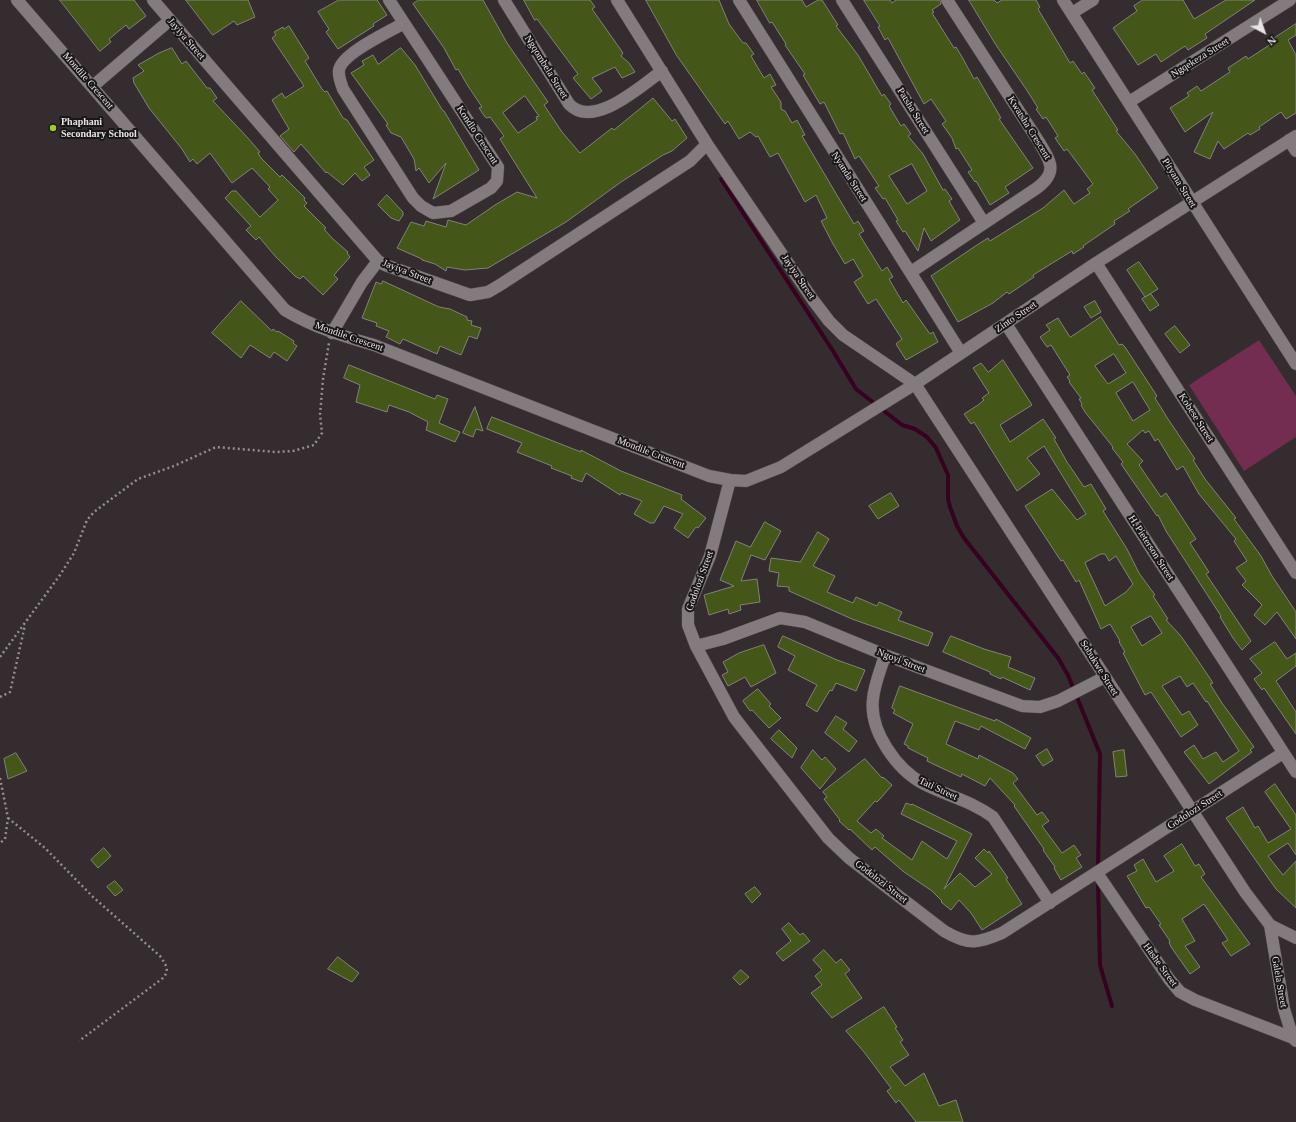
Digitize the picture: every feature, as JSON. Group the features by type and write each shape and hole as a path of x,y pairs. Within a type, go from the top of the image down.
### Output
{"street":[{"name":"Mondile Crescent","path":"17,0 93,86 284,310 305,322 332,333 374,345 709,476 730,480"},
{"name":"Jayiya Street","path":"153,0 378,261 385,266 470,295 488,292 690,161 707,144"},
{"name":"Kondlo Crescent","path":"389,0 496,162 499,173 497,181 491,188 446,213 433,213 421,206 413,198 342,89 339,70 347,57 404,23"},
{"name":"Ngqombela Street","path":"504,0 569,104 578,110 590,112 607,109 662,71"},
{"name":"Jayiya Street","path":"617,0 707,144 829,321 858,346 915,384"},
{"name":"Nyanda Street","path":"739,0 961,353"},
{"name":"Patsha Street","path":"842,0 984,223"},
{"name":"Kwatsha Crescent","path":"911,272 1045,181 1049,176 1050,162 1040,142 947,0"},
{"name":"Pityana Street","path":"1063,0 1296,364"},
{"path":"1072,14 1093,0"},
{"name":"Ngqekeza Street","path":"1129,102 1290,0"},
{"path":"93,86 170,20"},
{"path":"1292,138 1296,152"},
{"name":"Zinto Street","path":"730,480 746,481 765,475 781,467 915,384 1096,263 1292,138"},
{"path":"332,333 362,282 378,261"},
{"name":"Kobese Street","path":"1096,263 1296,573"},
{"name":"H. Pieterson Street","path":"1006,324 1296,772"},
{"name":"Sobukwe Street","path":"915,384 1245,892 1270,925 1296,938"},
{"name":"Godolozi Street","path":"730,480 710,556 688,609 688,625 696,646 734,717 828,838 849,858 944,932 957,939 970,943 984,941 1002,933 1283,753"},
{"name":"Ngoyi Street","path":"696,646 723,639 780,618 806,622 885,655 1022,706 1040,707 1058,701 1105,677"},
{"name":"Tati Street","path":"885,655 873,698 872,712 883,740 894,760 906,773 924,784 983,809 993,817 1050,903"},
{"name":"Hashe Street","path":"1096,873 1169,979 1180,992 1194,1000 1295,1039"},
{"name":"Galela Street","path":"1270,925 1284,1009 1295,1039"}],"path":[{"path":"0,657 74,553 87,520 94,512 138,479 174,466 216,446 276,452 293,451 314,445 322,433 320,415 322,379 332,333"},
{"path":"0,697 10,692 26,622"},
{"path":"0,778 8,818 5,839 0,843"},
{"path":"8,818 45,848 93,897 160,956 167,968 167,974 163,978 79,1041"}],"shaded area":[{"path":"1259,340 1296,396 1296,437 1244,471 1189,385"}],"building":[{"path":"60,0 134,0 146,16 129,29 126,25 109,39 111,42 100,51"},
{"path":"186,0 248,0 255,17 237,25 234,21 213,35"},
{"path":"339,0 377,0 387,15 373,24 374,26 338,49 326,32 329,29 318,12"},
{"path":"419,0 483,0 507,43 548,102 544,105 562,132 580,153 612,128 614,130 653,98 672,121 675,119 687,138 672,151 663,155 621,182 566,222 488,268 465,270 447,267 446,271 435,264 422,260 397,248 411,222 424,226 426,221 446,227 448,220 466,225 517,192 537,198 500,139 504,136 490,117 485,117 479,108 482,107 458,69 456,70 444,48 413,4","holes":["525,96 539,116 536,117 537,120 518,133 503,113"]},
{"path":"524,0 590,0 595,7 592,9 623,53 621,56 629,63 635,72 622,78 615,67 592,78 602,91 591,99 573,78 578,74 537,19 535,20"},
{"path":"646,0 719,0 729,24 743,43 746,43 754,54 751,56 764,78 770,74 776,85 771,87 781,102 781,109 785,111 792,123 797,120 805,135 802,136 854,224 858,221 864,231 859,234 882,271 887,267 893,277 889,279 903,303 906,300 930,334 933,332 938,342 906,360 896,344 902,339 876,299 868,304 854,282 863,276 853,259 845,264 833,244 821,221 827,218 816,195 805,202 778,153 770,157 758,136 756,137 750,132 739,139 728,121 725,124 677,56"},
{"path":"757,0 802,0 806,7 818,0 822,0 838,25 836,26 858,55 882,96 884,94 891,104 889,106 901,126 904,124 911,134 908,136 923,154 943,190 945,189 952,199 949,201 960,220 931,241 924,228 918,251 905,231 903,232 896,221 898,220 885,198 883,199 875,188 879,186 859,156 855,159 843,133 840,134 824,102 820,104 803,75 805,74 785,45 786,44 772,22 770,23","holes":["912,164 927,191 907,204 889,176"]},
{"path":"864,0 890,0 892,3 896,0 940,0 941,4 932,10 934,12 932,13 954,48 956,47 974,79 977,77 1001,118 999,119 1033,168 1005,187 1009,193 990,205 976,181 975,182 968,172 972,170 958,148 956,149 952,138 942,124 946,121 931,99 924,104 888,38 885,40 878,27 880,26"},
{"path":"969,0 994,0 997,3 1002,0 1036,0 1040,7 1038,9 1070,63 1073,61 1082,74 1084,72 1095,88 1092,90 1118,130 1116,131 1135,154 1158,188 1128,209 1130,211 1114,221 1115,224 1083,246 1084,247 1073,254 1072,251 1033,275 1034,277 1009,294 1007,292 993,303 958,322 931,276 988,238 990,241 1043,208 1064,190 1074,204 1090,193 1087,189 1093,184 1067,149 1064,151 1055,138 1058,136 1046,117 1043,119 1036,109 1038,108 996,45"},
{"path":"1143,0 1183,0 1194,19 1226,0 1255,0 1205,34 1207,38 1188,50 1185,46 1161,62 1156,54 1138,65 1113,28 1137,11 1134,6"},
{"path":"1296,24 1296,35 1288,40 1296,55 1296,113 1286,119 1281,112 1259,127 1260,129 1250,135 1248,133 1224,149 1218,141 1210,159 1194,152 1213,112 1185,132 1170,108 1189,96 1187,93 1197,86 1201,91 1230,72 1228,68 1246,56 1248,59 1271,44 1270,41"},
{"path":"289,26 309,58 305,61 322,89 325,92 327,91 343,118 347,120 374,160 364,167 370,175 362,181 355,173 343,185 327,172 326,173 301,144 294,152 280,136 289,129 272,100 282,93 285,98 304,86 272,38 276,35 274,32 283,27 284,29"},
{"path":"172,48 182,64 186,61 207,88 210,88 217,98 213,101 260,152 258,153 261,158 280,177 282,175 305,198 304,200 307,203 304,206 326,228 324,229 333,239 348,252 347,253 350,257 334,275 338,279 323,295 303,276 300,279 295,276 259,237 256,240 246,230 251,226 225,198 232,191 236,191 260,217 278,200 268,189 270,187 252,168 232,183 210,153 197,164 193,159 190,162 182,149 149,108 134,83 133,78 144,71 138,65 159,53"},
{"path":"401,48 415,65 479,170 433,199 446,163 429,183 419,168 416,171 414,159 401,137 391,133 386,125 388,124 351,73 364,65 362,61 373,55 378,64"},
{"path":"387,195 403,212 403,215 399,221 391,218 378,205"},
{"path":"1139,262 1158,289 1145,297 1127,270"},
{"path":"383,281 439,307 450,309 467,317 467,320 472,321 471,325 481,328 477,339 469,336 461,355 440,346 437,354 403,339 400,344 386,337 389,331 376,326 377,323 362,318 376,282 381,284"},
{"path":"1151,294 1159,305 1150,311 1142,299"},
{"path":"241,301 272,331 273,329 277,332 278,331 294,341 293,343 297,346 287,361 274,352 270,358 250,345 241,358 212,333"},
{"path":"1095,301 1101,312 1091,318 1084,307"},
{"path":"1101,317 1119,345 1122,344 1125,347 1157,396 1155,398 1195,459 1193,460 1205,479 1236,518 1234,519 1261,556 1272,576 1296,612 1296,639 1277,612 1265,625 1254,615 1262,605 1242,585 1246,581 1236,568 1247,561 1234,541 1236,539 1199,494 1183,466 1177,470 1158,439 1155,441 1149,431 1145,433 1143,430 1127,444 1143,461 1139,465 1161,497 1166,493 1196,539 1190,543 1209,572 1206,574 1251,641 1242,650 1233,638 1220,617 1221,616 1166,531 1158,515 1157,516 1121,464 1123,462 1112,448 1113,447 1085,412 1079,399 1081,398 1069,382 1070,381 1067,377 1070,375 1051,345 1047,347 1040,337 1050,330 1046,325 1058,318 1070,337","holes":["1114,354 1126,373 1108,384 1095,366","1133,382 1150,410 1133,421 1116,393"]},
{"path":"1175,326 1190,345 1180,353 1165,334"},
{"path":"1003,360 1032,405 1000,425 1010,442 1043,419 1056,438 1054,439 1067,462 1084,487 1091,484 1106,509 1103,511 1127,549 1139,573 1155,595 1153,596 1168,619 1166,620 1180,635 1195,656 1213,683 1210,684 1222,703 1254,747 1250,750 1252,752 1209,784 1184,752 1194,745 1203,759 1216,752 1223,762 1239,751 1207,701 1206,702 1193,683 1187,687 1180,676 1162,686 1182,715 1189,711 1198,725 1181,737 1151,692 1145,695 1123,653 1125,652 1119,642 1120,641 1110,624 1101,629 1079,580 1076,582 1063,560 1061,561 1025,506 1052,489 1077,520 1086,514 1044,446 1027,458 1040,474 1017,491 974,422 971,424 964,414 984,400 982,398 989,393 973,368 981,363 988,372","holes":["1101,554 1105,554 1109,561 1116,556 1133,584 1126,592 1105,606 1085,563","1151,616 1162,633 1142,646 1131,627"]},
{"path":"349,365 435,399 437,395 448,399 439,423 460,432 455,442 426,430 428,422 409,412 389,405 387,412 356,402 360,385 344,378"},
{"path":"475,407 483,431 476,429 473,437 463,433"},
{"path":"492,417 581,452 581,450 621,471 682,495 681,499 706,518 698,528 696,527 688,538 674,528 683,514 664,506 654,523 650,523 634,514 642,501 621,493 620,495 586,473 582,482 571,478 572,476 551,468 552,466 517,452 522,443 487,429"},
{"path":"891,493 899,506 878,519 869,506"},
{"path":"765,522 781,531 765,560 751,555 741,581 757,579 760,602 740,605 741,610 729,614 728,609 709,615 704,595 734,586 720,580 736,541 750,547"},
{"path":"818,532 829,539 813,566 835,576 827,592 853,603 856,597 877,606 879,602 902,612 898,620 933,633 928,646 852,619 789,591 789,587 777,586 779,573 769,571 771,558 800,562"},
{"path":"783,636 837,660 865,670 856,691 836,683 817,712 806,705 817,685 788,670 795,656 778,647"},
{"path":"951,636 984,649 1011,657 1008,667 1035,678 1030,690 1002,677 1001,679 990,674 990,672 943,652"},
{"path":"1275,642 1287,659 1296,653 1296,666 1276,681 1296,712 1296,734 1264,688 1262,690 1254,679 1262,673 1250,659"},
{"path":"764,645 776,673 751,687 745,677 728,686 722,675 728,672 723,662 739,653"},
{"path":"900,686 995,721 996,719 1031,738 1025,749 981,726 979,730 955,721 946,744 978,759 979,755 1013,773 1018,779 1013,783 1037,815 1042,812 1049,821 1042,826 1062,853 1074,845 1081,855 1076,858 1082,867 1061,880 1054,868 1055,867 1043,850 1044,849 1014,806 1015,805 990,778 985,786 962,774 961,777 931,763 927,761 928,758 908,748 908,746 904,744 913,724 893,713 895,710 892,708"},
{"path":"758,689 771,704 769,706 781,718 769,728 752,710 750,711 743,701"},
{"path":"836,716 847,723 843,729 857,741 849,752 825,733"},
{"path":"779,730 797,748 792,758 771,739"},
{"path":"1047,749 1053,760 1043,766 1036,756"},
{"path":"813,750 822,760 825,757 836,769 820,789 801,768"},
{"path":"1124,750 1127,776 1116,777 1113,752"},
{"path":"16,753 27,771 8,779 4,759"},
{"path":"865,759 882,778 883,777 892,785 857,821 871,833 876,829 884,836 882,838 912,860 922,841 947,859 957,841 901,814 906,803 912,804 972,834 944,889 960,873 975,887 992,874 975,858 984,849 988,853 989,851 1008,878 1006,879 1022,904 982,930 971,913 959,900 951,910 941,902 942,901 932,891 904,872 875,847 872,850 850,829 849,830 839,821 840,820 824,799 827,797 823,792"},
{"path":"1275,784 1296,815 1296,855 1288,843 1268,856 1283,875 1296,861 1296,908 1276,889 1226,818 1243,807 1255,828 1258,826 1268,843 1291,829 1265,792"},
{"path":"1182,844 1195,866 1199,864 1205,874 1201,877 1250,944 1231,956 1222,943 1228,940 1204,904 1182,919 1195,941 1185,946 1200,967 1190,974 1171,947 1170,941 1159,925 1161,924 1149,907 1146,908 1127,876 1137,871 1134,865 1143,859 1156,882 1174,871 1164,856"},
{"path":"104,848 111,856 98,868 91,860"},
{"path":"115,881 123,890 115,896 107,887"},
{"path":"755,887 761,894 752,903 745,894"},
{"path":"789,923 800,935 803,933 810,941 783,961 776,953 791,941 782,929"},
{"path":"824,950 836,963 841,959 850,970 845,974 862,998 832,1018 811,993 822,985 815,976 822,970 813,960"},
{"path":"338,957 359,973 352,982 328,969"},
{"path":"741,970 749,977 740,985 733,978"},
{"path":"884,1007 897,1027 895,1028 903,1040 900,1042 909,1055 890,1067 905,1086 924,1073 939,1106 956,1100 963,1122 916,1122 899,1100 896,1103 887,1091 891,1088 846,1031"}],"waterway":[{"path":"721,179 833,351 856,389 902,425 915,429 927,437 936,448 948,475 948,499 957,526 964,538 1058,658 1068,675 1100,754 1098,870"},
{"path":"1098,881 1100,965 1112,1006"}],"place":[{"name":"Phaphani Secondary School","path":"53,128"}]}
